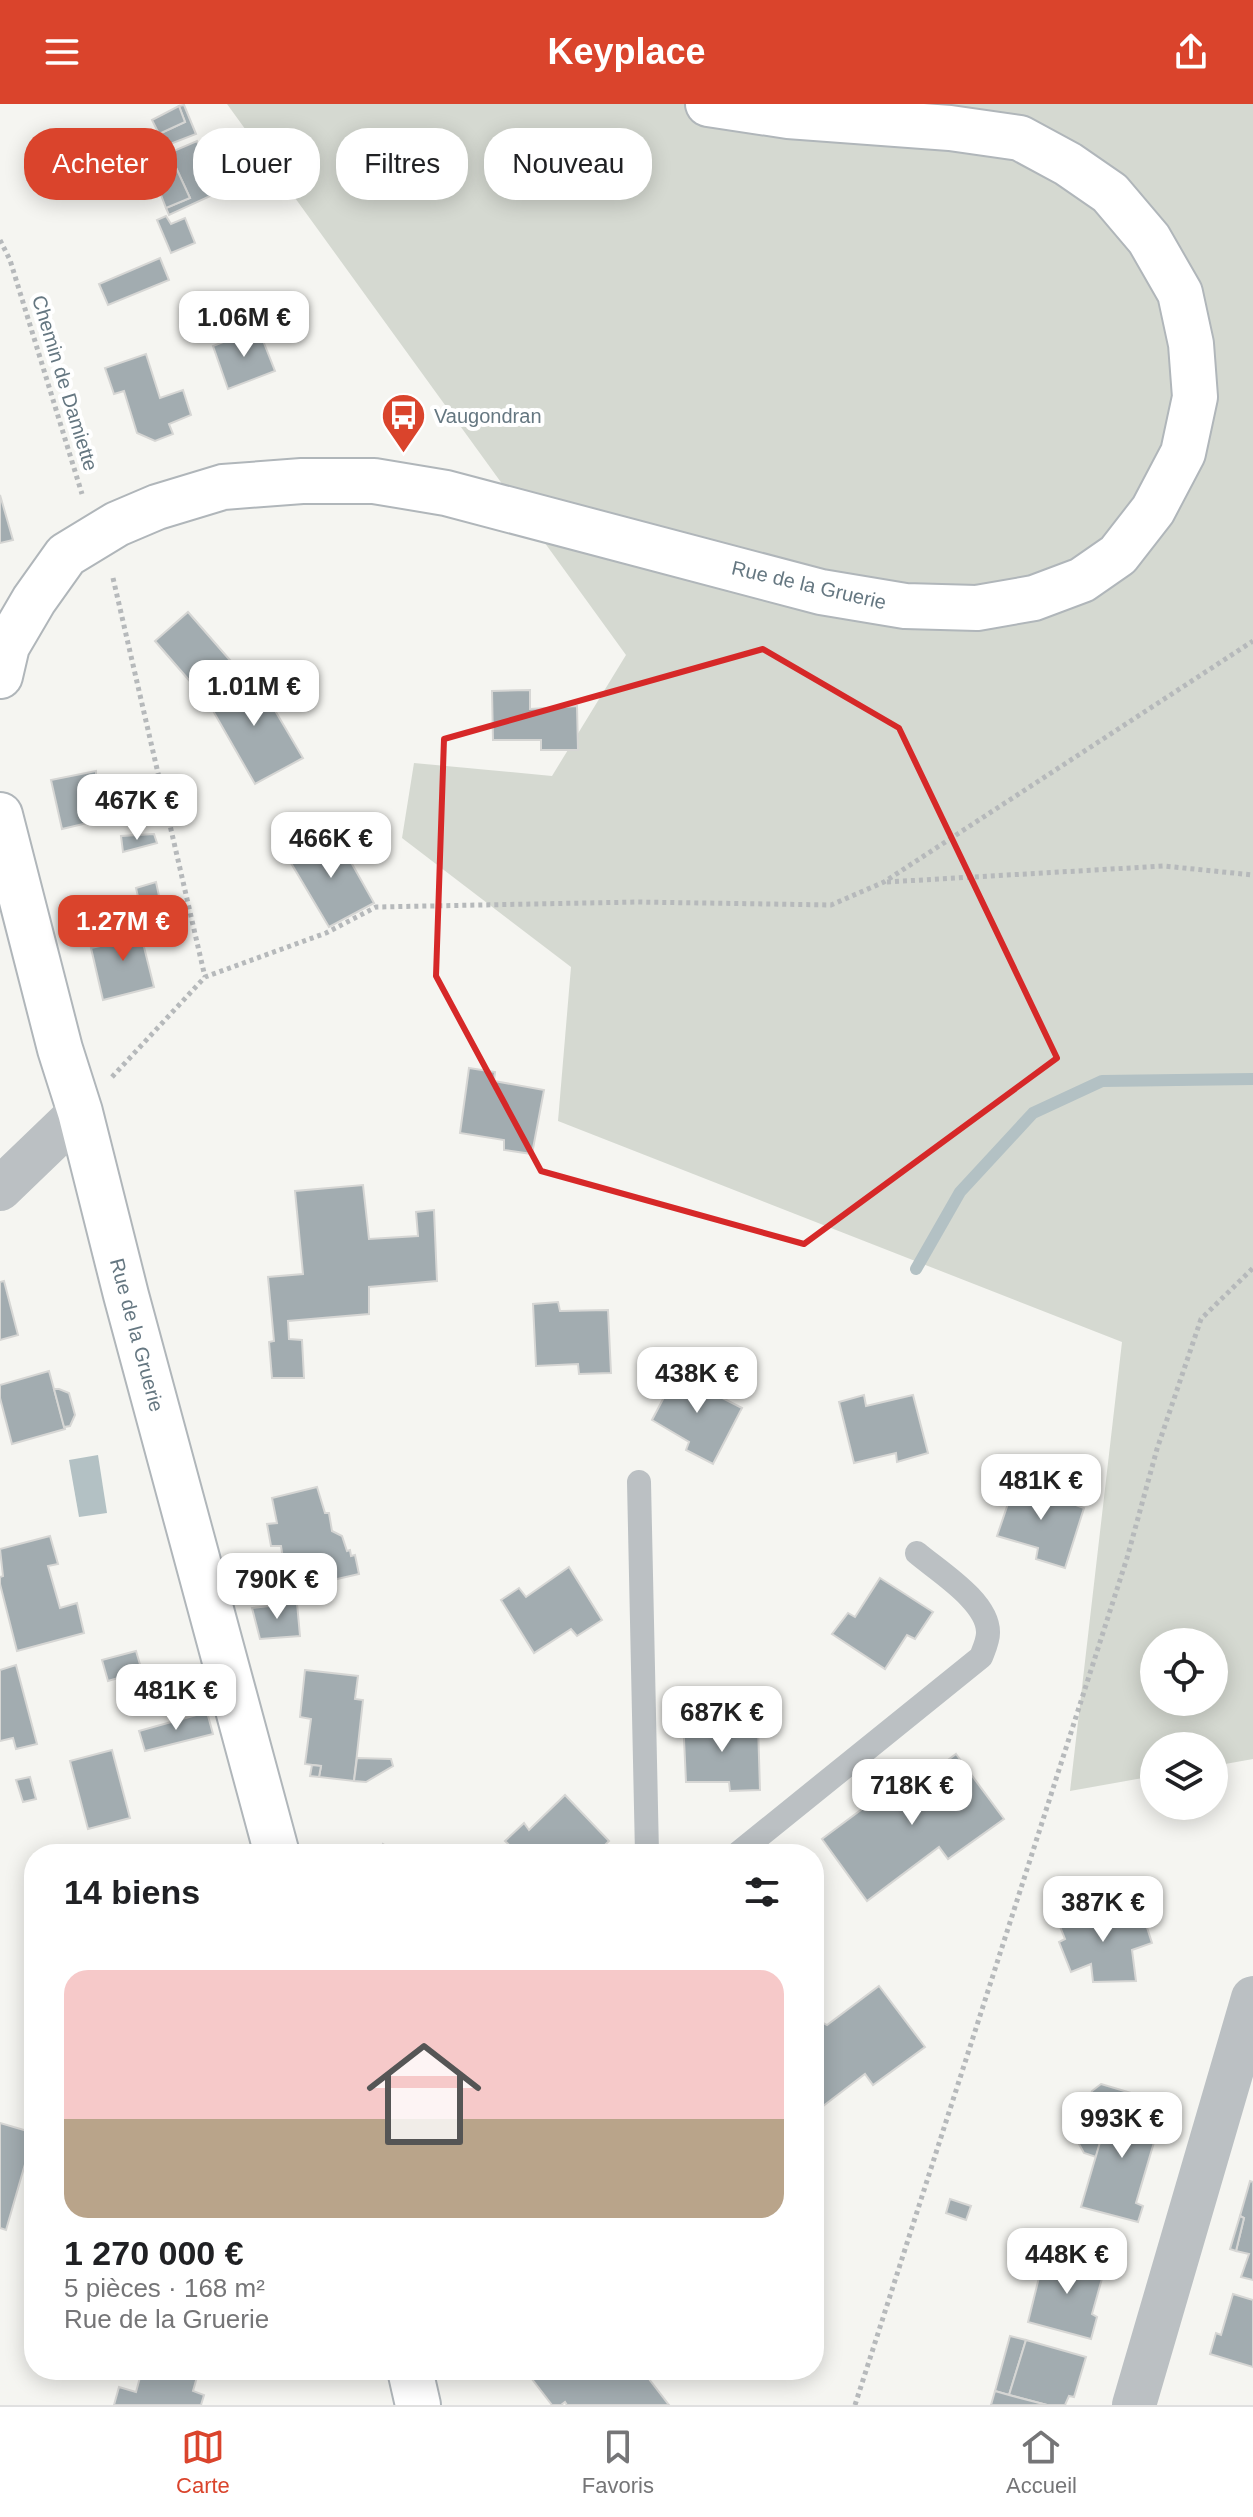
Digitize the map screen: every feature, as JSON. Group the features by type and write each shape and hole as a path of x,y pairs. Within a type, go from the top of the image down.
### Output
{"street":[{"name":"Rue de la Gruerie","path":"0,676 7,646 66,555 117,524 157,507 223,487 302,481 374,481 446,493 821,592 905,606 977,608 1034,598 1082,580 1118,555 1153,510 1183,453 1195,397 1191,344 1180,293 1149,239 1110,193 1068,164 1020,138 950,128 788,116 708,104"},
{"name":"Rue de la Gruerie","path":"0,815 60,1049 80,1112 133,1325 274,1844"},
{"path":"0,1189 80,1112"},
{"path":"1134,2405 1253,1998"},
{"path":"412,2380 418,2405"}],"lane":[{"path":"639,1482 647,1844"},
{"path":"749,1844 981,1657 989,1637 988,1624 979,1606 917,1553"}],"path":[{"name":"Chemin de Damiette","path":"0,240 10,260 95,536 108,555 205,977"},
{"path":"80,1112 205,977 326,933 376,907 638,902 831,905 884,882 1253,641"},
{"path":"884,882 1164,866 1253,875"},
{"path":"855,2405 1127,1558 1157,1449 1201,1319 1253,1268"}],"highlighted area":[{"path":"763,649 899,728 1057,1058 804,1244 541,1171 436,976 444,739"}],"shaded area":[{"path":"227,104 1253,104 1253,1759 1228,1763 1228,1732 1140,1732 1140,1778 1070,1791 1122,1342 558,1121 571,967 402,838 414,763 552,776 626,655 297,200 320,200 320,128 244,128"},
{"path":"98,1455 107,1513 79,1517 69,1460"}],"building":[{"path":"184,105 194,128 193,135 177,141 177,128 172,128 185,122 179,106"},
{"path":"179,106 185,122 172,128 156,128 152,120"},
{"path":"193,143 193,200 202,200 169,215 166,208 190,198 177,170 177,150"},
{"path":"177,170 190,198 166,208 163,200 177,200"},
{"path":"166,216 171,224 185,218 195,243 171,253 157,220"},
{"path":"160,258 169,280 108,305 99,284"},
{"path":"258,328 275,371 228,389 213,346"},
{"path":"146,354 160,398 183,390 191,415 169,424 173,434 155,441 137,433 124,391 114,394 105,368"},
{"path":"0,495 13,540 0,543"},
{"path":"188,612 242,674 208,702 155,641"},
{"path":"250,668 303,758 255,784 208,702"},
{"path":"530,690 530,709 577,706 578,750 541,750 541,740 493,740 492,691"},
{"path":"96,771 96,821 62,829 51,780"},
{"path":"334,832 374,903 329,927 288,858"},
{"path":"154,834 157,843 123,852 121,836"},
{"path":"156,882 159,896 139,901 136,888"},
{"path":"138,923 154,987 103,1000 91,948 110,944 106,931"},
{"path":"469,1068 495,1072 494,1081 544,1090 532,1154 504,1150 504,1140 460,1133"},
{"path":"363,1185 369,1239 418,1236 416,1212 434,1210 437,1281 369,1287 369,1314 288,1321 289,1339 302,1340 304,1378 272,1378 269,1342 274,1341 268,1277 303,1274 295,1191"},
{"path":"4,1281 18,1335 0,1340 0,1282"},
{"path":"558,1302 560,1311 608,1310 611,1373 579,1374 578,1364 536,1366 533,1304"},
{"path":"681,1365 704,1376 699,1386 742,1408 713,1464 686,1450 689,1442 652,1420"},
{"path":"49,1371 65,1429 12,1444 0,1398 0,1385"},
{"path":"54,1389 69,1393 75,1415 70,1426 64,1427"},
{"path":"864,1395 866,1406 913,1395 928,1453 897,1462 896,1453 854,1463 839,1402"},
{"path":"1017,1477 1041,1484 1038,1491 1084,1508 1065,1568 1036,1559 1038,1548 997,1536"},
{"path":"317,1487 325,1513 329,1513 332,1531 342,1536 347,1551 350,1550 351,1556 355,1555 359,1574 285,1591 281,1546 271,1546 267,1524 277,1523 272,1498"},
{"path":"50,1536 58,1564 48,1566 60,1608 77,1603 84,1633 17,1651 0,1584 0,1577 3,1576 0,1549"},
{"path":"569,1567 602,1620 577,1636 571,1629 534,1653 501,1600 519,1588 526,1597"},
{"path":"880,1578 933,1612 915,1639 907,1635 885,1669 832,1634 848,1613 855,1617"},
{"path":"297,1603 300,1636 260,1639 252,1608"},
{"path":"136,1651 142,1671 108,1681 102,1660"},
{"path":"16,1665 37,1744 16,1749 13,1738 0,1741 0,1670"},
{"path":"305,1670 358,1676 355,1699 363,1700 354,1781 319,1777 321,1766 305,1764 311,1719 300,1717"},
{"path":"207,1712 213,1734 145,1751 139,1731"},
{"path":"683,1718 711,1718 710,1727 758,1725 760,1790 730,1791 729,1782 686,1782"},
{"path":"112,1750 130,1818 88,1829 70,1761"},
{"path":"956,1754 1004,1819 948,1859 939,1847 867,1901 822,1839 893,1786 900,1796"},
{"path":"357,1758 391,1759 393,1766 366,1782 354,1781"},
{"path":"312,1765 321,1766 319,1777 310,1776"},
{"path":"30,1777 36,1799 23,1802 16,1780"},
{"path":"565,1795 609,1841 606,1844 508,1844 505,1841 524,1823 529,1830"},
{"path":"1089,1904 1110,1924 1142,1912 1152,1943 1132,1950 1136,1981 1093,1982 1091,1964 1071,1972 1059,1942 1065,1939 1059,1924 1060,1913 1069,1910 1078,1916"},
{"path":"879,1986 925,2047 873,2085 865,2074 824,2105 824,2023 827,2025"},
{"path":"1101,2084 1141,2096 1139,2105 1113,2098 1096,2157 1084,2153 1079,2144 1085,2115 1079,2108 1088,2105 1092,2091"},
{"path":"1113,2098 1163,2112 1136,2203 1143,2206 1138,2222 1081,2207"},
{"path":"0,2123 24,2130 24,2168 6,2230 0,2228"},
{"path":"1250,2181 1253,2182 1253,2280 1241,2277 1249,2254 1236,2251 1244,2218 1240,2216"},
{"path":"950,2199 971,2206 966,2220 946,2213"},
{"path":"1240,2216 1244,2218 1236,2251 1230,2249"},
{"path":"1045,2253 1105,2268 1092,2314 1097,2317 1091,2339 1028,2322"},
{"path":"1233,2294 1253,2300 1253,2367 1210,2354 1216,2333 1221,2335"},
{"path":"1010,2336 1026,2340 1009,2395 995,2391"},
{"path":"1026,2340 1086,2357 1074,2397 1069,2396 1065,2405 1047,2405 1009,2395"},
{"path":"139,2380 196,2380 193,2391 204,2395 201,2405 114,2405 119,2387 136,2392"},
{"path":"533,2380 650,2380 669,2405 567,2405 565,2402 552,2405"},
{"path":"995,2391 1009,2395 1047,2405 991,2405"}],"waterway":[{"path":"916,1269 960,1192 1033,1113 1102,1081 1253,1079"}],"place":[{"name":"Vaugondran","path":"403,455"}]}
